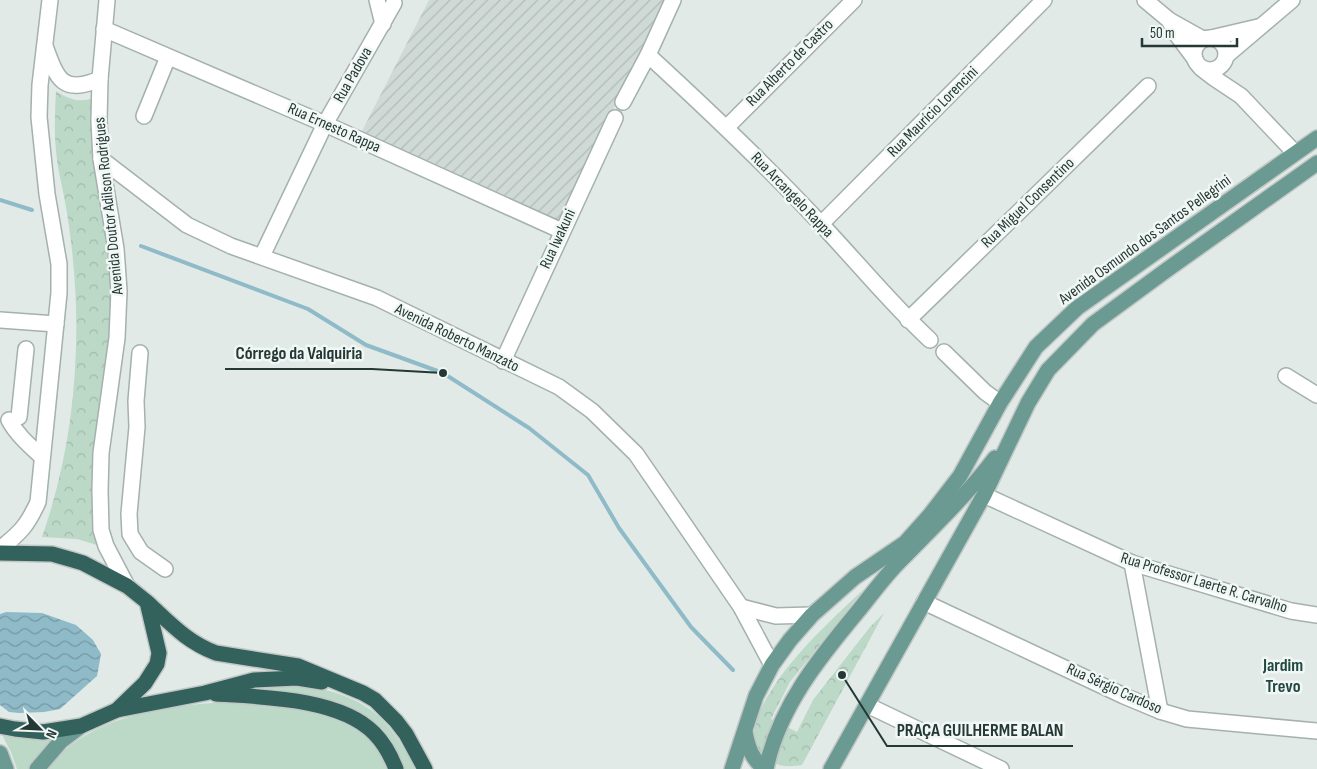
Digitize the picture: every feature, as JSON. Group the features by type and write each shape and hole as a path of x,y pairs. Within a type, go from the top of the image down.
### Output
{"highway":[{"path":"0,553 52,554 83,563 127,586 190,641 206,649 216,653 298,666 348,686 375,700 386,710 406,734 425,769"},
{"path":"117,710 145,683 158,664 160,653 147,602"},
{"path":"0,726 43,732 81,726 117,710 205,694 254,680 297,678 348,686"},
{"path":"205,694 295,701 336,711 358,721 373,732 391,756 396,769"}],"main road":[{"name":"Avenida Osmundo dos Santos Pellegrini","path":"899,562 930,515 960,476 1000,402 1036,348 1078,308 1317,138"},
{"path":"830,766 867,705 984,495 1028,403 1048,370 1093,324 1314,167 1295,152"},
{"path":"745,732 749,752 758,764 765,769 776,733 805,678 899,562 974,486 1017,426"},
{"name":"Avenida Osmundo dos Santos Pellegrini","path":"732,769 756,696 772,665 790,640 812,615 855,577 905,543 930,515"},
{"path":"37,769 60,741 81,726"},
{"path":"0,753 6,769"}],"street":[{"path":"0,549 22,532 38,502 59,293 59,264 47,194 39,117 44,42 50,0"},
{"name":"Avenida Doutor Adilson Rodrigues","path":"107,0 100,79 101,159 116,249 119,291 117,338 101,453 101,530 106,546 127,586"},
{"path":"377,0 383,24"},
{"path":"623,102 648,55 673,0"},
{"name":"Rua Alberto de Castro","path":"727,127 854,0"},
{"name":"Rua Maurício Lorencini","path":"821,224 1044,0"},
{"path":"1145,0 1169,20 1207,39 1220,42 1224,46 1225,59 1241,96"},
{"path":"1259,26 1199,42 1194,50 1198,64 1211,70 1220,66 1259,26 1292,0"},
{"name":"Rua Padova","path":"262,256 325,124 394,3"},
{"path":"1169,20 1177,35 1198,64 1214,78 1241,96 1295,152"},
{"name":"Rua Ernesto Rappa","path":"104,29 325,124 562,231"},
{"path":"44,42 55,72 66,83 78,87 100,79"},
{"name":"Rua Arcangelo Rappa","path":"648,55 727,127 821,224 908,320 930,340"},
{"path":"144,116 168,57"},
{"name":"Rua Miguel Consentino","path":"908,320 1148,86"},
{"name":"Rua Iwakuni","path":"503,361 615,118"},
{"name":"Avenida Roberto Manzato","path":"101,159 187,225 230,246 377,298 559,387 592,411 636,454 741,607 772,665"},
{"path":"0,320 56,324"},
{"path":"6,420 26,350"},
{"path":"140,352 136,401 137,427 129,514 130,534 141,552 165,569"},
{"path":"944,352 985,392 1000,402"},
{"path":"1286,376 1317,395"},
{"path":"108,398 136,401"},
{"path":"6,420 46,417"},
{"path":"6,420 23,440 42,457"},
{"name":"Rua Professor Laerte R. Carvalho","path":"984,495 1132,563 1291,610 1317,615"},
{"path":"1132,563 1160,710"},
{"name":"Rua Sérgio Cardoso","path":"924,602 1124,696 1187,719 1317,732"},
{"path":"741,607 776,616 812,615"},
{"path":"867,705 1001,769"}],"shaded area":[{"path":"429,0 666,0 559,222 362,131"}],"green space":[{"path":"56,91 76,100 87,100 97,96 113,250 100,546 77,539 42,537 53,504 68,435 75,365 76,295 69,228 58,168 55,128"},
{"path":"864,589 790,682 771,719 797,732 813,700 870,627 884,613 802,765 786,766 768,760 752,743 759,713 768,695 779,678 806,646"},
{"path":"305,685 344,696 373,711 395,734 416,769 404,769 392,742 383,730 369,719 349,709 256,692 256,688"},
{"path":"213,703 272,705 317,712 338,718 356,726 369,736 380,751 388,769 46,769 62,752 80,739 122,719 168,708"},
{"path":"0,731 53,736 53,739 29,769 17,769"}],"water":[{"path":"6,612 42,613 76,625 93,640 101,654 97,676 60,709 44,712 9,712 0,705 0,614"}],"waterway":[{"path":"0,200 32,210"},
{"path":"141,246 308,309 366,345 443,373 529,428 588,475 619,528 691,627 733,670"}],"place":[{"name":"Córrego da Valquiria","path":"443,373"},
{"name":"PRAÇA GUILHERME BALAN","path":"842,675"}],"district":[{"name":"Jardim Trevo","path":"1283,675"}]}
